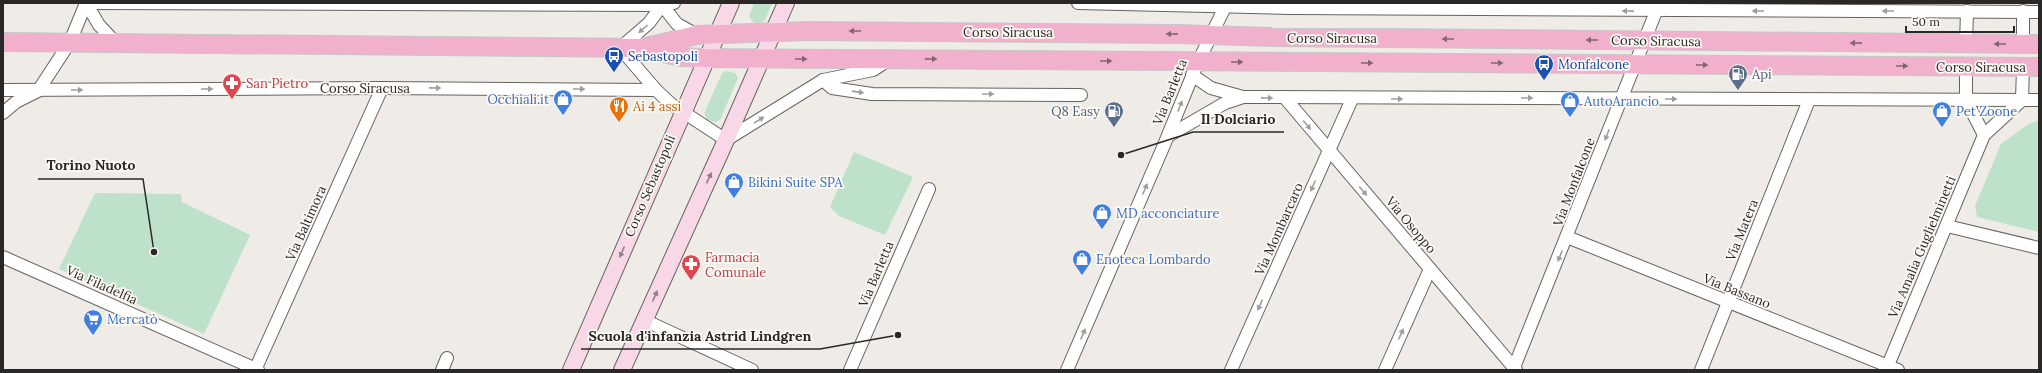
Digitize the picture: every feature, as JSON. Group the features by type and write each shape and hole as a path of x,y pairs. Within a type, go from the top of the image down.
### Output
{"main road":[{"name":"Corso Sebastopoli","path":"571,370 716,34 731,3"},
{"path":"622,370 786,3"},
{"name":"Corso Siracusa","path":"3,42 642,48 697,36 773,32 2031,44"},
{"name":"Corso Siracusa","path":"642,48 681,57 706,58 892,59 1195,68 1635,64 2031,67"}],"street":[{"path":"3,112 16,102 38,91 70,42 86,3"},
{"path":"86,3 99,25 116,43"},
{"path":"92,3 668,4"},
{"path":"1078,3 1658,7 2039,12"},
{"path":"668,4 677,24 697,36"},
{"path":"668,4 620,48 656,90 682,113 726,140 823,80 873,70 892,59"},
{"name":"Via Barletta","path":"1067,370 1168,136 1195,68 1226,5"},
{"name":"Via Monfalcone","path":"1514,369 1658,7"},
{"name":"Corso Siracusa","path":"1966,44 1967,11"},
{"name":"Corso Siracusa","path":"2023,12 2031,44"},
{"path":"1966,67 1966,100 1984,135"},
{"path":"2022,100 2031,67"},
{"path":"1195,68 1211,88 1243,97 1352,99 1621,98 2039,100"},
{"path":"823,80 832,88 872,94 1081,95"},
{"name":"Corso Siracusa","path":"3,90 382,88 656,90"},
{"name":"Via Baltimora","path":"256,370 382,88"},
{"path":"1168,136 1225,104 1243,97"},
{"name":"Via Osoppo","path":"1285,98 1514,369"},
{"name":"Via Mombarcaro","path":"1231,370 1352,99"},
{"name":"Via Matera","path":"1701,370 1809,100"},
{"name":"Via Amalia Guglielminetti","path":"1890,369 1946,226 1984,135 2022,100"},
{"name":"Via Barletta","path":"850,370 929,189"},
{"path":"1946,226 2039,248"},
{"name":"Via Bassano","path":"1567,237 1890,369"},
{"name":"Via Filadelfia","path":"3,257 256,370"},
{"path":"1385,370 1430,269"},
{"path":"644,320 752,370"},
{"path":"442,370 447,358"}],"green space":[{"path":"754,3 772,3 765,20 758,24 753,22 749,16"},
{"path":"727,71 735,73 738,78 720,120 715,122 708,120 704,114 722,73"},
{"path":"2039,120 2039,232 1977,217 1975,206 2001,144 2027,125"},
{"path":"854,152 913,177 885,235 839,216 830,207"},
{"path":"95,193 181,194 182,202 250,235 204,334 59,269"}],"place":[{"name":"Sebastopoli","path":"614,73"},
{"name":"Monfalcone","path":"1544,81"},
{"name":"Api","path":"1738,91"},
{"name":"San Pietro","path":"232,100"},
{"name":"Occhiali.it","path":"563,116"},
{"name":"AutoArancio","path":"1570,118"},
{"name":"Ai 4 assi","path":"619,123"},
{"name":"Q8 Easy","path":"1114,128"},
{"name":"Pet Zoone","path":"1942,128"},
{"name":"Il Dolciario","path":"1121,155"},
{"name":"Bikini Suite SPA","path":"734,199"},
{"name":"MD acconciature","path":"1102,230"},
{"name":"Torino Nuoto","path":"154,252"},
{"name":"Enoteca Lombardo","path":"1082,276"},
{"name":"Farmacia Comunale","path":"691,281"},
{"name":"Scuola d'infanzia Astrid Lindgren","path":"898,335"},
{"name":"Mercatò","path":"93,336"}]}
